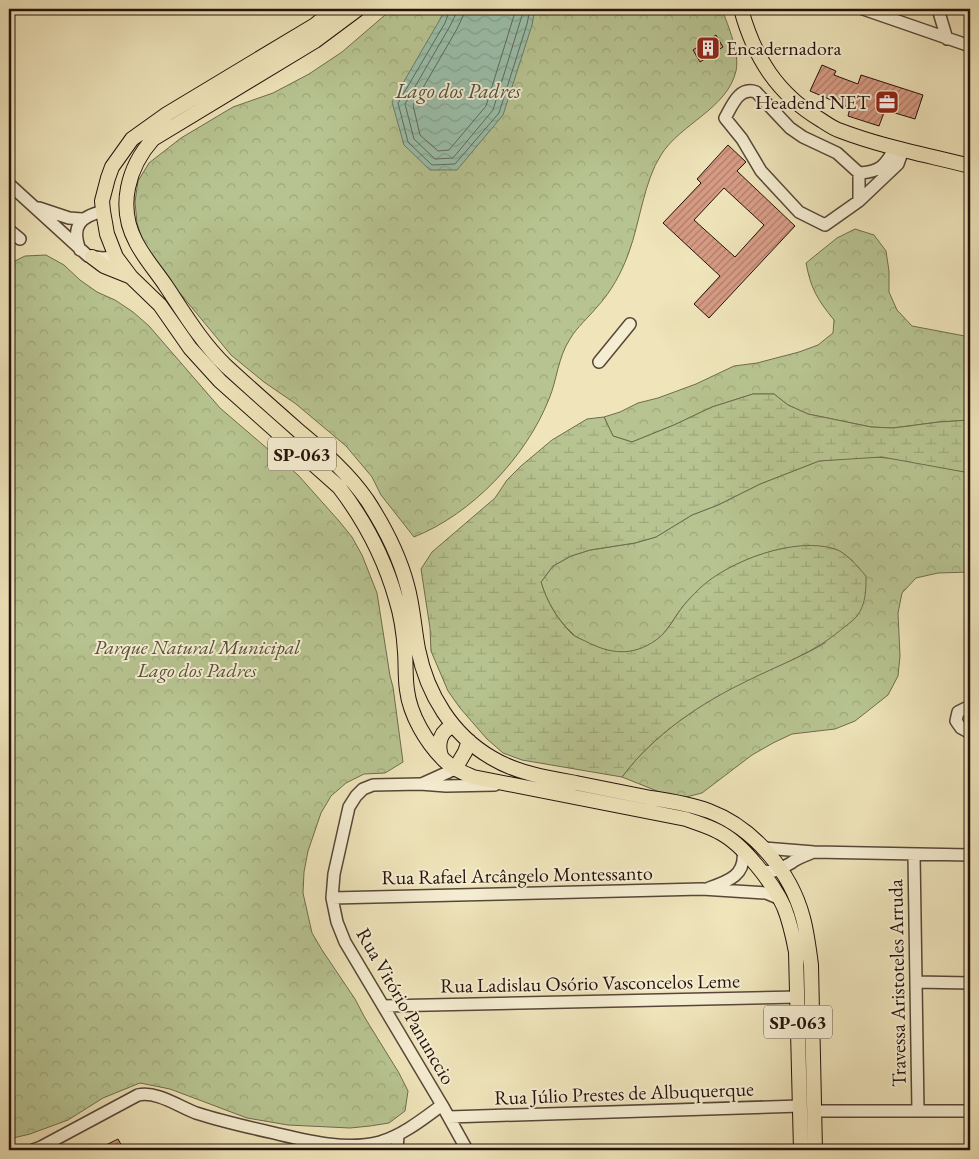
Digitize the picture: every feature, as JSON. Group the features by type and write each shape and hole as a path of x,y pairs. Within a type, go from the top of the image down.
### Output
{"main road":[{"name":"SP-063","path":"335,9 315,24 167,114 132,139 112,167 102,201 107,234 116,257 131,277 160,305 190,348 220,381 339,488 355,508 384,562 396,600 405,651 407,691 412,710 426,736 446,765 473,777 504,784 686,819 720,832 744,851 761,871 778,898 790,924 795,945 801,1150"},
{"name":"SP-063","path":"358,9 315,41 153,139 144,149 130,176 126,203 128,219 134,239 143,256 199,334 224,363 347,475 366,499 382,524 402,567 408,588 418,649 425,676 433,695 454,726 469,741 491,758 512,769 543,777 684,804 709,811 729,821 764,848 780,870 800,910 808,945 811,965 815,1150"},
{"path":"741,9 748,33 758,56 776,83 811,114 838,130 899,149 970,166"},
{"path":"103,211 128,219"},
{"path":"116,257 125,251 134,239"},
{"path":"92,257 104,266 131,277"},
{"path":"454,726 448,728 443,734 438,747 446,765 466,752 469,741"}],"street":[{"path":"863,9 970,46"},
{"path":"938,9 947,39"},
{"path":"750,90 756,92 790,128 803,137 837,153 859,173 871,172 882,167 899,149 898,164 859,201 825,225 799,212 761,171 742,138 725,118 738,96 744,91 750,90"},
{"path":"859,173 859,201"},
{"path":"9,184 35,206 57,230 88,256 116,257"},
{"path":"35,206 68,218 82,219"},
{"path":"80,250 76,236 78,225 88,215 103,211"},
{"path":"9,230 20,239"},
{"path":"599,362 630,324"},
{"path":"970,708 958,712 956,721 961,728 970,733"},
{"name":"Rua Vitório Panunccio","path":"420,784 446,765"},
{"name":"Rua Vitório Panunccio","path":"467,1150 449,1116 345,942 337,922 332,898 334,874 349,807 363,789 373,785 420,784 446,786 504,784"},
{"path":"764,848 814,852 970,855"},
{"name":"Rua Rafael Arcângelo Montessanto","path":"702,889 723,883 734,877 741,869 744,851"},
{"path":"761,871 771,873 780,870 791,862 814,852"},
{"name":"Travessa Aristoteles Arruda","path":"914,854 918,1111"},
{"name":"Rua Rafael Arcângelo Montessanto","path":"332,898 702,889 766,893 778,898"},
{"path":"916,982 970,983"},
{"name":"Rua Ladislau Osório Vasconcelos Leme","path":"384,1006 798,997"},
{"path":"33,1150 138,1095 145,1094 153,1095 214,1119 310,1142 363,1146 398,1135 442,1105"},
{"name":"Rua Júlio Prestes de Albuquerque","path":"449,1116 800,1106"},
{"path":"814,1111 970,1111"},
{"path":"397,1150 398,1135"}],"green space":[{"path":"392,9 722,9 733,40 737,64 731,84 723,96 669,144 655,165 623,267 607,295 576,330 566,346 549,399 539,421 526,442 495,481 476,499 436,527 414,537 381,495 372,477 346,446 296,404 264,382 231,355 166,277 143,242 137,223 135,202 138,181 149,163 181,138 233,107 273,93 309,74 342,52"},
{"path":"855,229 874,235 886,251 889,271 889,292 897,310 912,326 970,337 970,420 893,428 871,427 808,414 788,405 774,394 753,394 712,407 632,442 613,436 604,417 638,403 696,384 734,366 757,363 799,352 818,345 833,333 834,320 816,293 810,280 806,263 837,238"},
{"name":"Parque Natural Municipal Lago dos Padres","path":"46,255 64,265 97,292 115,300 133,312 149,326 220,408 298,475 352,537 362,555 377,593 393,687 403,762 385,773 364,774 346,783 331,796 321,813 308,851 303,893 312,933 355,999 408,1091 405,1111 389,1123 350,1128 288,1125 247,1118 170,1089 140,1083 103,1098 68,1120 30,1134 9,1139 9,264 25,256"},
{"path":"753,394 774,394 788,405 808,414 871,427 893,428 970,420 970,473 882,457 819,461 760,484 718,505 692,515 656,537 635,543 590,550 571,556 553,566 541,582 549,603 557,616 572,634 578,638 603,649 621,652 638,649 660,637 688,601 712,578 745,560 782,549 819,546 839,551 852,560 866,576 866,592 862,607 850,623 820,645 731,689 696,709 664,733 635,761 622,777 522,760 503,753 487,739 448,691 431,651 430,628 421,569 432,552 495,498 507,480 521,466 552,440 587,419 604,417 613,436 632,442 712,407"},
{"path":"861,457 903,460 970,473 970,572 938,573 916,578 902,593 898,613 900,656 898,676 888,695 855,721 835,729 792,734 773,743 752,755 702,793 682,798 662,793 622,777 648,747 696,709 731,688 825,643 853,561 841,552 817,546 781,549 762,554 728,569 700,589 684,605 656,641 639,649 622,652 614,652 597,647 574,635 553,610 541,582 553,566 571,556 590,550 635,543 656,537 692,515 718,505 760,484 819,461"}],"water":[{"name":"Lago dos Padres","path":"446,9 535,9 532,25 503,115 457,170 430,170 404,145 392,102"}],"building":[{"name":"Encadernadora","path":"716,35 723,47 700,62 693,50"},
{"name":"Headend NET","path":"822,65 836,71 834,75 858,84 861,75 923,95 915,119 885,110 879,126 848,116 850,108 810,91"},
{"path":"728,145 746,162 737,171 795,226 709,318 694,304 720,276 663,223 701,183 697,179","holes":["724,188 764,225 735,257 694,220"]},
{"path":"118,1139 124,1150 96,1150"}],"place":[{"name":"Encadernadora","path":"708,48"},
{"name":"Headend NET","path":"887,102"}]}
